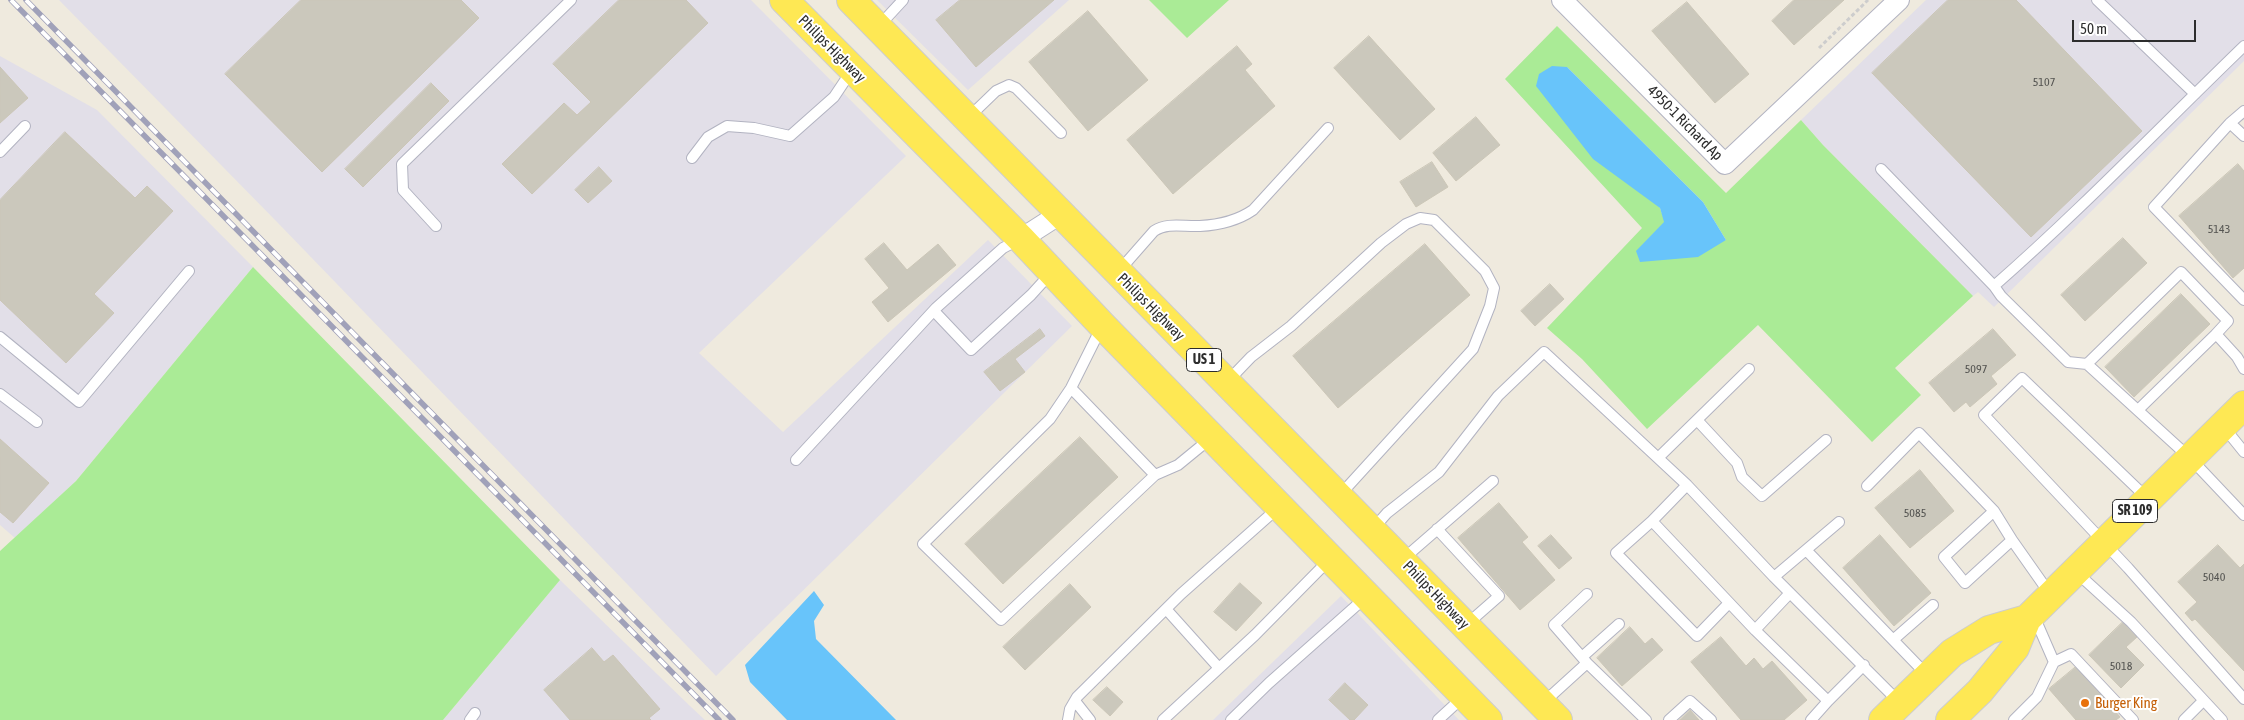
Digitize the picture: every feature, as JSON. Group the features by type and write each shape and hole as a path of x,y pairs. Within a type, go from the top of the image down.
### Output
{"main road":[{"name":"Philips Highway","path":"784,0 1021,239 1102,326 1488,720"},
{"name":"Philips Highway","path":"850,0 1550,712"},
{"name":"SR 109","path":"1950,720 1980,691 2015,648 2037,608 2244,405"},
{"name":"SR 109","path":"1892,712 1952,653 1989,630 2037,608"}],"street":[{"name":"4950-1 Richard Ap","path":"1562,0 1725,164 1899,0"},
{"path":"1021,239 1060,214"}],"lane":[{"path":"436,226 403,190 402,164 571,0"},
{"path":"878,28 903,0"},
{"path":"2097,0 2195,94"},
{"path":"1994,286 2052,235 2244,46"},
{"path":"692,158 708,137 728,126 754,128 790,136 834,98 852,69"},
{"path":"967,119 996,91 1009,85 1016,88 1061,132"},
{"path":"2244,111 2154,207 2244,300"},
{"path":"2230,124 2244,136"},
{"path":"0,152 25,126"},
{"path":"1118,273 1154,231 1159,228 1172,225 1200,226 1220,224 1248,214 1328,128"},
{"path":"1881,169 1994,286 2001,296 2068,362 2087,364 2190,458 2244,515"},
{"path":"1226,382 1251,357 1291,326 1381,243 1414,220 1428,218 1434,220 1482,268 1494,288 1490,306 1473,349 1338,496"},
{"path":"796,460 934,311 1003,248 1021,239"},
{"path":"0,337 79,402 189,271"},
{"path":"934,311 971,350 1031,295 1052,272"},
{"path":"2087,364 2181,272 2228,321 2138,410"},
{"path":"1102,326 1071,388 1050,419 923,544 1001,620 1155,475 1178,465 1211,437"},
{"path":"2216,334 2237,357 2244,369"},
{"path":"1372,530 1387,513 1439,472 1498,396 1544,352 1688,485 1774,577 1864,665 1892,712"},
{"path":"1659,457 1749,369"},
{"path":"2148,499 2022,378 1984,415 2104,542 2244,699"},
{"path":"1071,388 1155,475"},
{"path":"0,394 37,422"},
{"path":"1697,420 1737,463 1742,477 1762,496 1826,440"},
{"path":"2222,425 2244,452"},
{"path":"1867,486 1919,434 1994,511 2012,540 2037,608 2054,662"},
{"path":"1402,561 1493,481"},
{"path":"1688,485 1616,554 1697,636 1729,603"},
{"path":"1068,720 1070,708 1075,701 1166,609 1279,507"},
{"path":"1994,511 1944,557 1965,583 2012,540"},
{"path":"1652,521 1755,630 1828,701"},
{"path":"1774,577 1839,522"},
{"path":"1437,529 1499,596 1465,626"},
{"path":"1806,550 1928,676"},
{"path":"1163,720 1330,559"},
{"path":"2075,571 2131,622 2222,720"},
{"path":"1755,630 1790,593"},
{"path":"1587,594 1554,625 1585,660 1646,720"},
{"path":"1231,720 1269,683 1367,596"},
{"path":"1893,640 1933,604"},
{"path":"1166,609 1219,668"},
{"path":"1550,712 1585,660 1619,624"},
{"path":"2014,720 2037,697 2054,662 2071,654 2133,720"},
{"path":"1811,720 1864,665"},
{"path":"1438,720 1464,696"},
{"path":"1075,701 1090,720"},
{"path":"1670,720 1690,701 1711,720"},
{"path":"2184,720 2203,701"}],"path":[{"path":"1814,54 1868,0"}],"shaded area":[{"path":"59,0 751,0 906,156 699,353 783,432 988,240 1072,326 716,676 278,223"},
{"path":"877,0 1069,0 968,90"},
{"path":"1926,0 2244,0 2244,61 1994,307 1978,292 1973,296 1823,145 1801,120"},
{"path":"0,56 97,110 253,267 76,481 15,538 0,525"},
{"path":"560,580 690,706 705,720 443,720"},
{"path":"1341,596 1459,720 1213,720"}],"green space":[{"path":"1149,0 1229,0 1187,38"},
{"path":"1557,26 1726,193 1801,120 1823,145 1973,296 1895,368 1921,395 1872,442 1758,325 1647,429 1582,359 1547,328 1642,228 1505,79","holes":["1567,67 1703,202 1726,240 1637,251 1665,222 1660,208"]},
{"path":"253,267 560,580 443,720 0,720 0,551 76,481"}],"water":[{"path":"1552,66 1567,67 1703,202 1726,240 1698,257 1640,262 1636,251 1664,222 1660,208 1593,159 1536,86 1539,74"},
{"path":"814,591 824,605 814,621 816,639 896,720 787,720 750,682 745,665"}],"building":[{"path":"301,0 461,0 479,18 322,172 225,74"},
{"path":"619,0 686,0 708,23 532,194 502,164 564,103 577,115 591,102 553,64"},
{"path":"960,0 1054,0 976,67 936,20"},
{"path":"1794,0 1844,0 1794,45 1772,21"},
{"path":"1948,0 2016,0 2142,131 2031,237 1872,73"},
{"path":"1687,2 1749,74 1715,103 1652,31"},
{"path":"1088,11 1148,80 1088,131 1029,62"},
{"path":"1369,36 1435,109 1400,140 1334,68"},
{"path":"1237,46 1252,64 1245,70 1275,106 1173,194 1127,140"},
{"path":"0,67 28,98 0,123"},
{"path":"431,83 449,101 363,187 345,169"},
{"path":"1476,117 1500,145 1456,181 1433,153"},
{"path":"65,132 135,198 147,186 173,211 94,294 114,313 66,363 0,300 0,200"},
{"path":"1432,162 1448,187 1416,207 1400,182"},
{"path":"2238,164 2244,171 2244,268 2233,278 2179,216"},
{"path":"599,167 612,181 588,203 575,190"},
{"path":"2123,238 2147,263 2085,321 2061,295"},
{"path":"884,243 907,270 938,244 956,265 888,322 872,302 889,288 865,259"},
{"path":"1425,244 1470,295 1338,408 1293,356"},
{"path":"1550,284 1564,299 1535,326 1521,311"},
{"path":"2181,294 2210,324 2134,397 2105,367"},
{"path":"1040,329 1045,336 1015,359 1025,372 1000,391 984,372"},
{"path":"1993,329 2016,355 1991,376 1997,384 1970,407 1966,402 1954,412 1929,383"},
{"path":"1080,437 1118,477 1003,584 965,544"},
{"path":"0,439 49,483 13,523 0,512"},
{"path":"1920,470 1954,511 1910,548 1875,508"},
{"path":"1499,503 1528,537 1522,542 1555,580 1520,610 1458,538"},
{"path":"1551,535 1572,558 1559,569 1538,546"},
{"path":"1880,535 1931,593 1894,626 1843,568"},
{"path":"2218,545 2240,568 2244,564 2244,671 2195,619 2192,621 2185,613 2197,602 2178,582"},
{"path":"1240,583 1262,603 1236,631 1214,612"},
{"path":"1070,584 1091,607 1025,670 1003,647"},
{"path":"2123,622 2137,637 2126,647 2144,665 2121,688 2089,655"},
{"path":"1630,627 1645,644 1652,638 1663,650 1622,686 1597,658"},
{"path":"1721,637 1746,666 1754,658 1763,669 1772,661 1807,700 1784,720 1741,720 1691,662"},
{"path":"592,648 604,662 613,655 660,709 649,718 651,720 570,720 544,690"},
{"name":"Burger King","path":"2077,666 2120,717 2116,720 2076,720 2049,689"},
{"path":"1345,683 1368,705 1354,720 1350,720 1329,700"},
{"path":"1107,687 1123,702 1110,716 1093,700"},
{"path":"1690,710 1699,720 1680,720"}],"railway":[{"path":"11,0 719,720"},
{"path":"26,0 733,720"}],"place":[{"name":"Burger King","path":"2085,703"}]}
